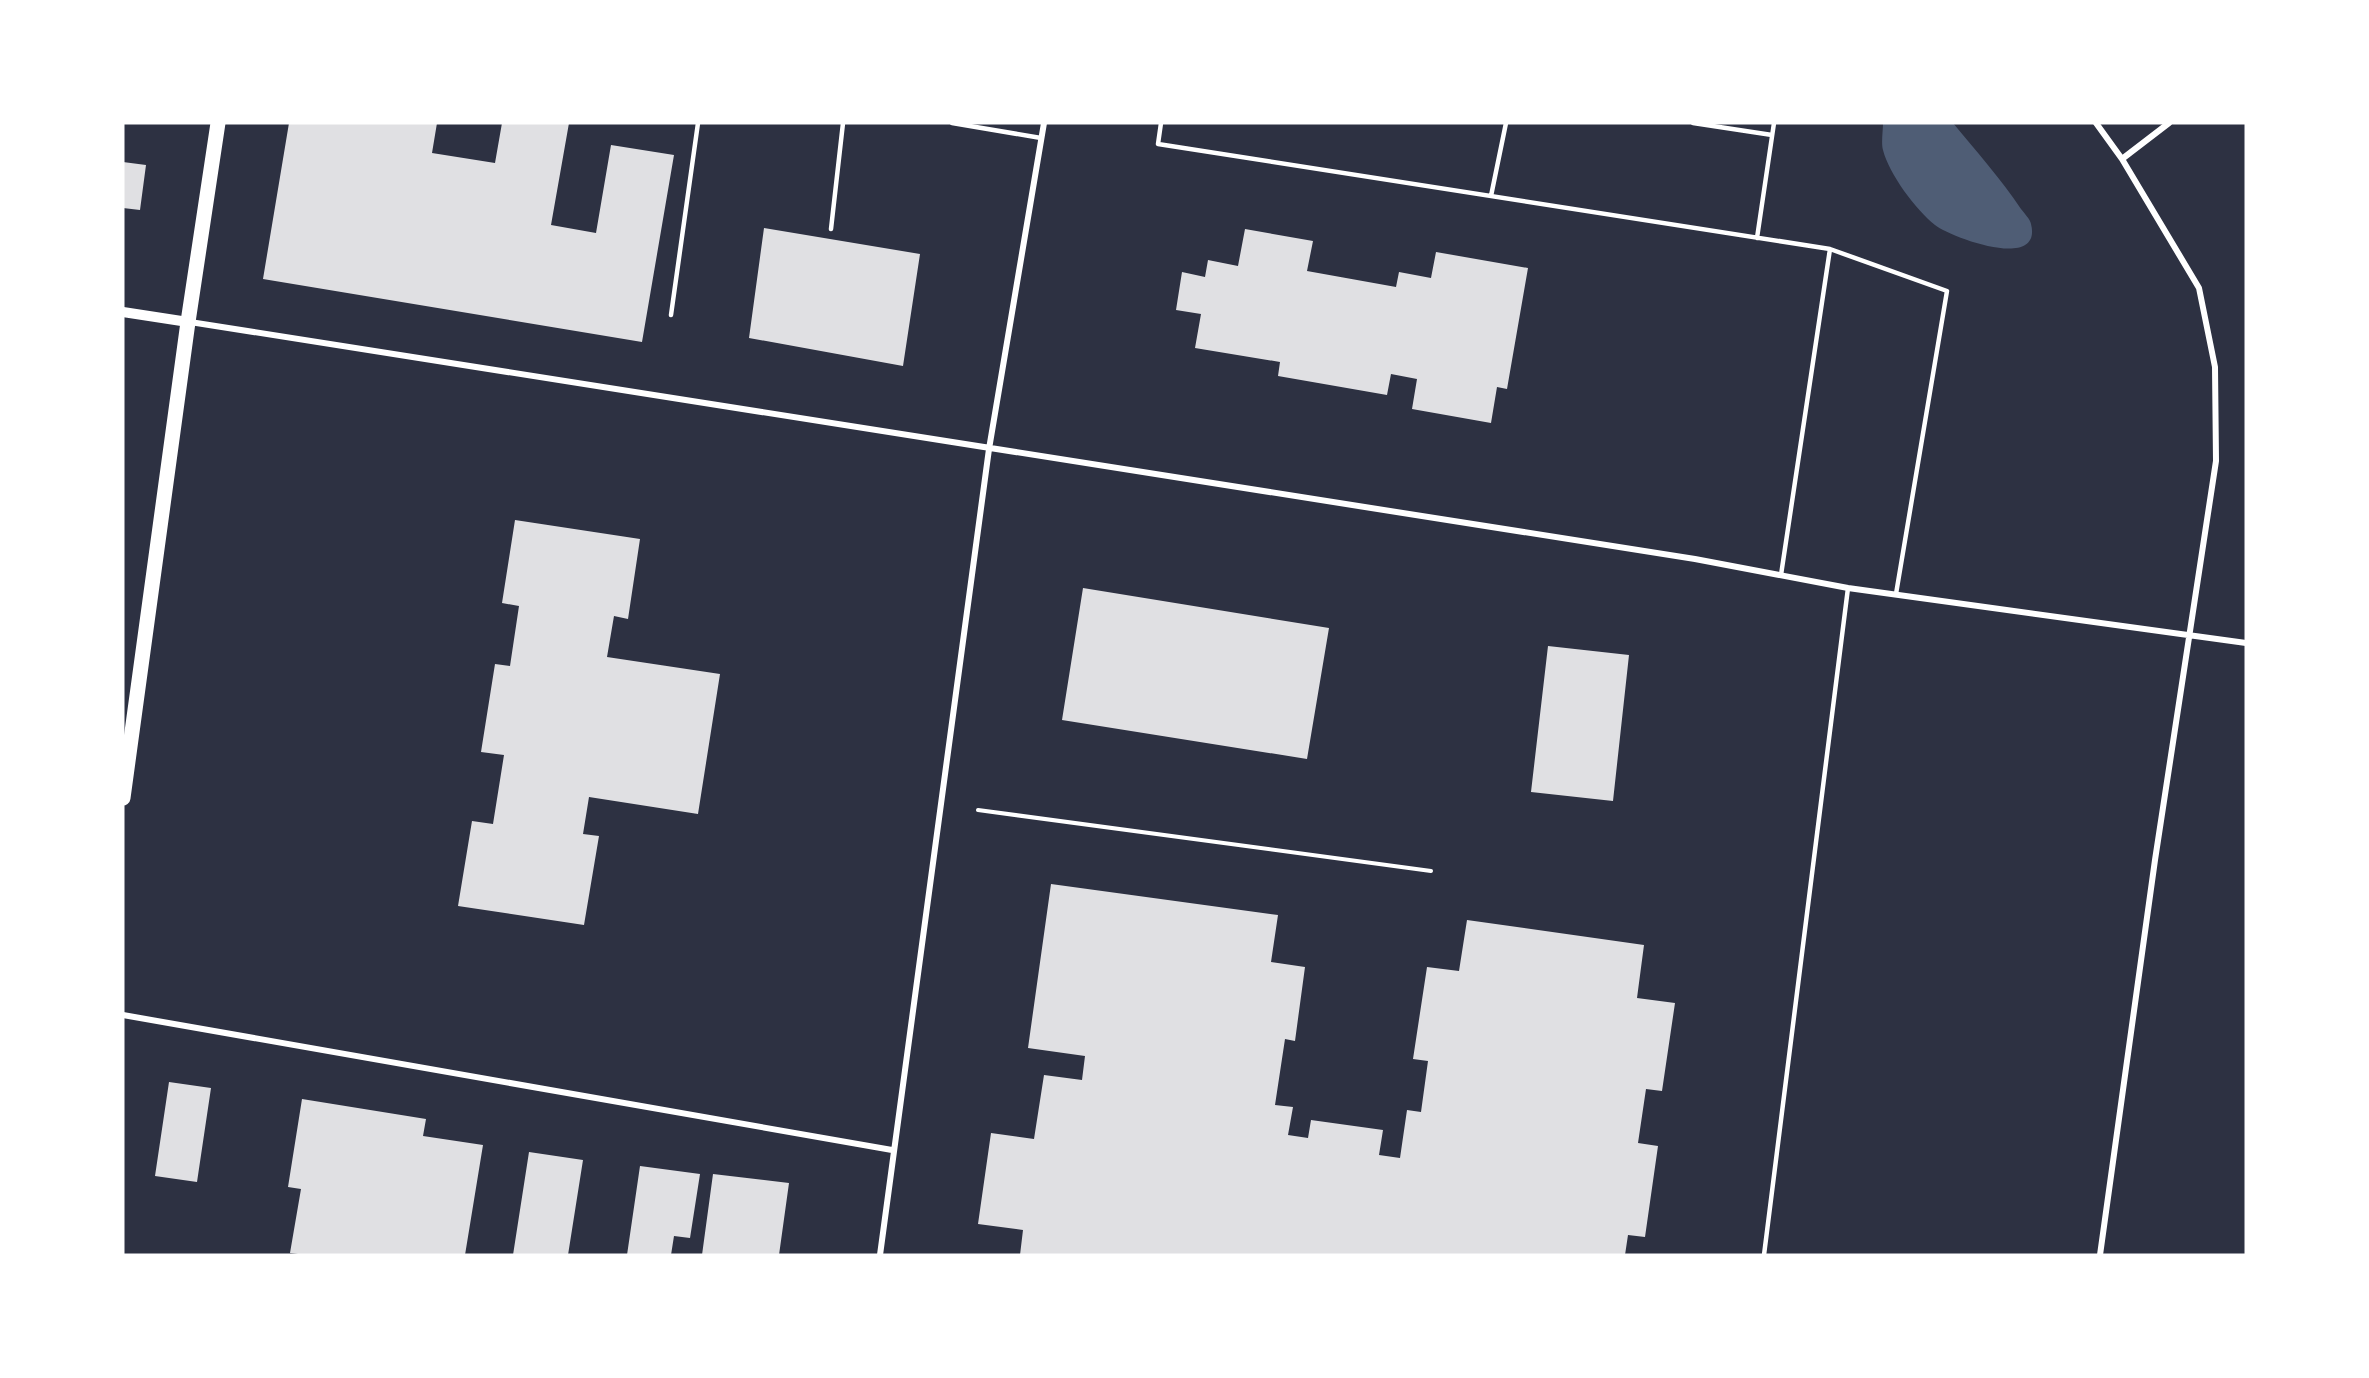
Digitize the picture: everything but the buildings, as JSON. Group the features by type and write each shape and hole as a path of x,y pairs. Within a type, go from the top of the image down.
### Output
{"main road":[{"path":"123,798 188,322 218,123"}],"street":[{"path":"880,1255 892,1150 989,449 1044,123"},
{"path":"2096,123 2121,159 2199,288 2215,367 2216,461 2155,860 2100,1255"},
{"path":"2121,159 2167,123"},
{"path":"123,312 1695,559 1848,588 2246,643"},
{"path":"123,1015 892,1150"}],"lane":[{"path":"671,315 698,123"},
{"path":"831,230 843,123"},
{"path":"952,123 1041,138"},
{"path":"1161,123 1158,144 1830,249 1947,291 1896,594"},
{"path":"1491,196 1506,123"},
{"path":"1693,123 1772,135"},
{"path":"1757,238 1774,123"},
{"path":"1781,575 1830,249"},
{"path":"1764,1255 1848,588"}],"path":[{"path":"978,810 1431,871"}],"water":[{"path":"1883,123 1953,123 2028,218 2031,224 2031,238 2023,246 2010,249 1993,247 1958,237 1935,225 1912,201 1891,170 1882,147"}]}
